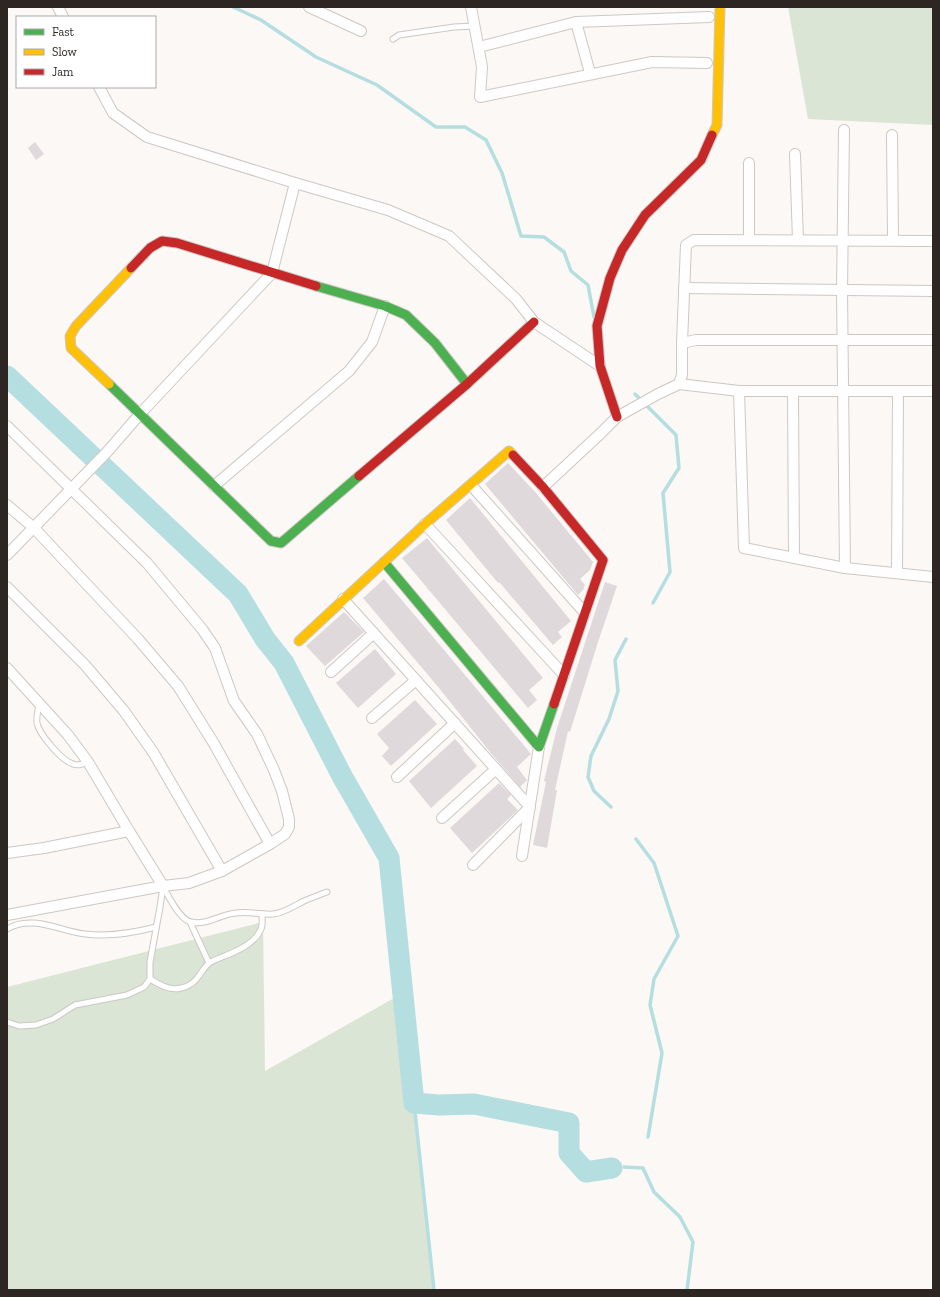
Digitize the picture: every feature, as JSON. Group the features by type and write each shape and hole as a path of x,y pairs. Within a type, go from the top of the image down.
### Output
{"street":[{"path":"58,7 62,16"},
{"path":"309,7 361,31"},
{"path":"471,7 480,46 482,67 480,97 590,73 652,62 707,63"},
{"path":"617,417 600,366 597,326 610,278 622,250 645,215 701,160 717,125 720,7"},
{"path":"480,46 576,22 709,17"},
{"path":"576,22 590,73"},
{"path":"100,88 113,113 147,137 388,210 449,236 516,299 534,322 600,366"},
{"path":"844,130 842,340 844,391 845,568"},
{"path":"892,135 893,240"},
{"path":"795,154 798,240"},
{"path":"749,163 749,240"},
{"path":"7,555 107,452 140,414 272,273 295,183"},
{"path":"679,384 682,375 686,245 694,240 933,241"},
{"path":"467,384 435,344 406,315 385,306 177,243 162,241 150,248 76,326 70,336 71,348 271,541 281,543 467,384 534,322"},
{"path":"684,288 933,291"},
{"path":"214,486 349,371 372,342 385,306"},
{"path":"682,343 696,340 933,340"},
{"path":"543,487 617,417 634,406 679,384 739,391 933,392"},
{"path":"739,391 744,548 845,568 933,577"},
{"path":"792,391 794,558"},
{"path":"897,573 898,391"},
{"path":"7,426 147,563 215,648 234,701 257,734 274,770 286,805 289,819 289,827 285,834 270,844 222,871 189,883 163,886 7,915"},
{"path":"299,641 425,524 509,451 543,487 603,560 539,746 522,856"},
{"path":"471,485 585,613"},
{"path":"7,505 34,528 138,639 178,686 213,742 270,844"},
{"path":"425,524 564,675"},
{"path":"384,562 539,746"},
{"path":"7,587 85,665 124,711 153,752 222,871"},
{"path":"343,599 530,807"},
{"path":"331,672 374,633"},
{"path":"7,668 68,735 88,762 128,831 163,886"},
{"path":"372,718 416,680"},
{"path":"397,777 455,723"},
{"path":"442,818 496,769"},
{"path":"473,865 530,807"},
{"path":"7,853 44,848 128,831"}],"lane":[{"path":"393,39 399,35 454,27 475,26"},
{"path":"39,704 36,722 39,730 52,746 72,764 78,765 88,762"},
{"path":"163,886 172,903 181,915 190,922 209,963"},
{"path":"7,1022 19,1026 36,1025 53,1019 75,1005 127,995 144,987 150,980 150,962 163,886"},
{"path":"190,922 202,923 219,916 236,912 262,914 283,912 306,900 327,892"},
{"path":"150,980 165,987 182,988 199,978 209,963 232,953 249,943 258,935 261,928 262,914"},
{"path":"7,929 22,922 60,928 85,934 128,934 156,927"}],"green space":[{"path":"788,7 933,7 933,125 808,119"},
{"path":"263,922 265,1071 403,993 434,1290 7,1290 7,987"}],"building":[{"path":"35,142 44,154 36,160 28,148"},
{"path":"508,463 536,493 593,562 590,570 580,579 585,585 583,590 578,595 485,484"},
{"path":"470,498 571,621 558,632 562,637 553,645 499,582 498,583 446,520"},
{"path":"427,538 543,678 529,690 537,700 528,708 402,558"},
{"path":"384,579 531,754 517,767 527,780 520,787 363,598"},
{"path":"605,582 617,586 570,732 568,731 555,790 557,790 547,848 533,845 546,782 544,781 557,728"},
{"path":"344,612 364,632 325,666 306,646"},
{"path":"375,649 396,674 358,708 336,683"},
{"path":"415,700 437,724 391,766 382,756 389,748 377,734"},
{"path":"455,739 477,766 431,808 409,781"},
{"path":"499,783 511,795 507,799 518,810 472,853 450,828"}],"waterway":[{"path":"233,7 261,20 316,57 377,85 436,127 465,127 486,140 502,173 521,236 544,237 564,252 571,271 588,285 594,317"},
{"path":"7,376 238,594 265,639 284,663 342,776 389,858 414,1103 439,1105 474,1104 569,1123 569,1153 586,1172 612,1168"},
{"path":"635,394 676,435 679,468 663,493 670,572 653,603"},
{"path":"611,807 594,791 588,777 591,756 609,719 618,691 615,660 626,639"},
{"path":"636,839 654,863 678,936 654,979 650,1005 662,1053 648,1137"},
{"path":"414,1103 434,1290"},
{"path":"624,1167 643,1168 654,1192 680,1217 693,1242 687,1290"}],"traffic: fast":[{"path":"316,286 385,306 406,315 435,343 467,384"},
{"path":"109,384 271,541 281,543 359,476"},
{"path":"384,562 539,747 554,704"}],"traffic: slow":[{"path":"712,135 717,125 720,7"},
{"path":"109,384 71,348 70,336 76,326 131,268"},
{"path":"299,641 425,524 509,451 513,455"}],"traffic: jam":[{"path":"617,417 600,366 597,326 610,278 622,250 645,215 701,160 712,135"},
{"path":"131,268 150,248 162,241 177,243 316,286"},
{"path":"359,476 467,384 534,322"},
{"path":"513,455 543,487 603,560 554,704"}]}
